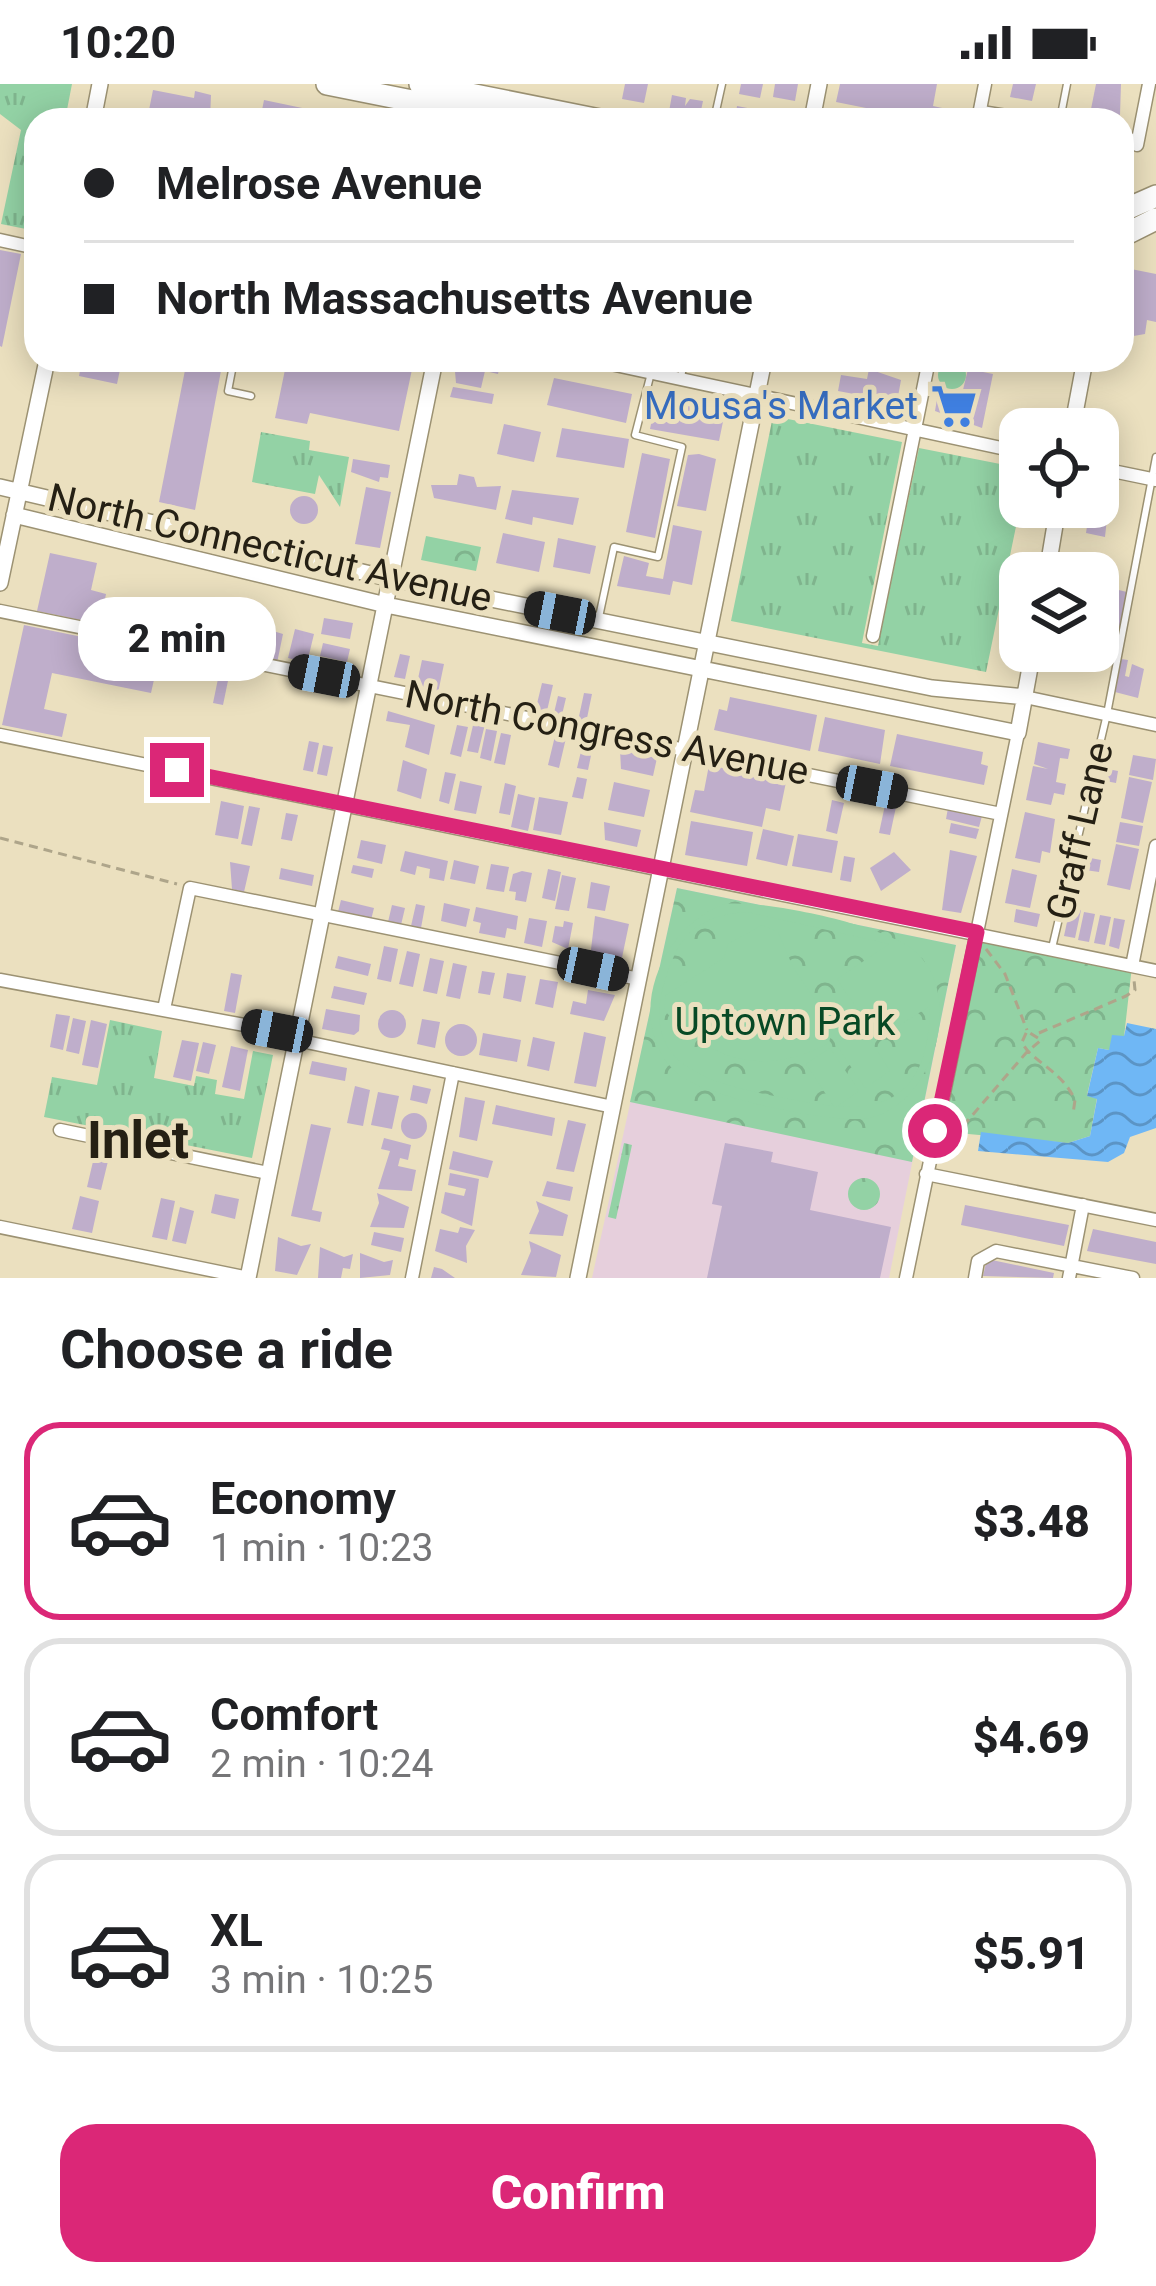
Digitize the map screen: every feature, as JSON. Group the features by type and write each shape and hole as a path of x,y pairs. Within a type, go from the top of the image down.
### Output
{"highway":[{"path":"327,84 491,107"},
{"path":"420,84 491,107"}],"street":[{"path":"1137,142 1149,84"},
{"path":"0,583 45,372"},
{"path":"0,1227 248,1278 433,372"},
{"path":"652,372 999,448"},
{"path":"578,1278 762,372"},
{"path":"873,636 926,372"},
{"path":"1076,408 1083,372"},
{"path":"1119,472 1154,480"},
{"name":"North Connecticut Avenue","path":"0,487 392,579 977,697 1025,697 1156,725"},
{"name":"North Connecticut Avenue","path":"14,515 386,604 703,665 1018,733"},
{"name":"North Congress Avenue","path":"0,611 1001,814"},
{"path":"906,1278 1029,672"},
{"path":"0,735 1156,970"},
{"path":"1132,966 1156,846"},
{"path":"164,1009 190,888 638,979"},
{"path":"0,980 164,1009 613,1107"},
{"path":"412,1278 453,1073"},
{"path":"59,1130 268,1173"},
{"path":"926,1174 1156,1220"},
{"path":"1071,1271 1083,1205"},
{"path":"975,1278 986,1252 1071,1271 1133,1278"}],"lane":[{"path":"232,372 228,392 251,396"},
{"path":"598,620 614,548 658,557 682,446 635,435 652,372"},
{"path":"681,378 682,372"},
{"name":"Graff Lane","path":"1052,948 1107,714 1156,457"}],"path":[{"path":"0,838 190,888"},
{"path":"977,932 1005,974 1027,1030 1022,1042 1026,1053 1060,1074 1075,1100 1072,1114"},
{"path":"1037,1034 1135,990 1132,966"},
{"path":"935,1131 963,1126 974,1107 1041,1040 1027,1030"}],"shaded area":[{"path":"677,888 956,945 889,1278 592,1278"}],"green space":[{"path":"0,84 72,84 67,108 24,108 24,229 1,224 21,130 0,114"},
{"path":"939,372 965,372 957,388 947,388 939,380"},
{"path":"773,416 902,442 862,643 878,646 919,448 999,464 999,528 1016,528 1011,552 999,552 999,609 986,672 731,621"},
{"path":"261,432 310,441 309,450 349,457 340,507 319,475 315,494 252,482"},
{"path":"426,536 481,547 476,571 421,560"},
{"name":"Uptown Park","path":"677,888 956,945 912,1162 630,1102"},
{"path":"725,904 796,910 880,933 917,953 931,972 940,1021 935,1047 911,1092 892,1108 870,1118 853,1119 740,1100 677,1073 660,1052 651,1003 667,953 702,915","holes":["748,912 889,944 837,979 874,1034 882,1036 930,1006 927,1043 918,1070 904,1089 886,1100 839,1106 748,1090 697,1072 665,1042 659,1020 662,991 674,956 687,936 714,918"]},
{"path":"762,925 778,932 793,967 833,1027 829,1043 783,1060 740,1059 720,1052 682,1028 664,1010 666,995 724,958 728,944"},
{"path":"977,931 1132,966 1124,1037 1109,1050 1098,1048 1087,1095 1097,1098 1090,1136 1068,1143 935,1131"},
{"path":"110,1020 162,1031 154,1078 194,1086 196,1076 217,1080 215,1094 244,1099 253,1051 273,1055 252,1158 44,1117 52,1077 97,1085"},
{"path":"862,1027 890,1071 865,1088 836,1044"},
{"path":"830,1048 859,1091 835,1108 806,1064"},
{"path":"624,1143 632,1145 616,1219 608,1217"},
{"path":"864,1178 875,1183 880,1194 875,1205 864,1210 853,1205 848,1194 853,1183"}],"water":[{"path":"1127,1023 1156,1029 1156,1128 1130,1137 1124,1153 1108,1162 978,1151 981,1132 1068,1143 1090,1136 1097,1099 1087,1096 1098,1048 1109,1050 1112,1035 1124,1036"}],"building":[{"path":"625,84 648,84 644,103 622,99"},
{"path":"741,84 763,84 760,98 739,94"},
{"path":"775,84 798,84 795,101 773,97"},
{"path":"840,84 937,84 933,106 942,108 866,108 836,102"},
{"path":"1013,84 1036,84 1032,101 1010,97"},
{"path":"1096,84 1121,84 1120,108 1091,108"},
{"path":"153,90 194,98 195,91 211,95 210,108 149,108"},
{"path":"672,95 686,98 685,106 690,99 703,101 702,108 670,108"},
{"path":"264,100 302,108 262,108"},
{"path":"0,250 21,254 2,347 0,346"},
{"path":"1134,270 1156,274 1156,322 1147,320 1145,334 1134,336"},
{"path":"80,372 120,372 117,384 79,376"},
{"path":"185,372 221,372 195,510 159,502"},
{"path":"285,372 411,372 399,431 310,413 307,424 275,418"},
{"path":"455,372 485,372 481,388 456,383"},
{"path":"868,372 878,372 901,380 897,402 838,391 841,375 867,379"},
{"path":"967,372 993,374 982,428 935,411 938,393 951,399 953,392 962,394"},
{"path":"554,378 632,394 626,423 547,405"},
{"path":"453,387 494,394 492,404 450,397"},
{"path":"656,399 725,412 719,441 650,429"},
{"path":"504,424 541,432 534,462 497,454"},
{"path":"562,428 629,439 624,468 556,457"},
{"path":"642,453 670,459 655,538 626,532"},
{"path":"688,455 716,459 706,511 677,506"},
{"path":"353,459 390,465 388,478 380,477 379,482 351,472"},
{"path":"459,474 474,477 477,487 501,486 496,510 434,498 431,485 457,485"},
{"path":"366,487 391,492 380,548 355,544"},
{"path":"512,490 579,498 573,525 533,517 532,525 505,519"},
{"path":"304,496 314,500 318,510 314,520 304,524 294,520 290,510 294,500"},
{"path":"673,525 702,531 692,585 673,581 670,595 617,586 624,556 649,563 646,576 663,579"},
{"path":"1087,528 1106,528 1105,537 1086,533"},
{"path":"503,533 545,542 539,572 496,563"},
{"path":"558,538 596,546 590,574 553,567"},
{"path":"50,553 97,563 91,590 106,594 100,624 37,611"},
{"path":"1119,590 1127,592 1119,631"},
{"path":"324,618 353,623 350,639 321,634"},
{"path":"223,622 253,628 247,658 216,651"},
{"path":"24,625 160,653 151,693 52,673 44,709 67,714 62,737 2,725"},
{"path":"257,628 267,630 261,659 251,657"},
{"path":"295,629 314,634 307,663 288,658"},
{"path":"273,631 283,634 277,663 267,661"},
{"path":"323,643 350,649 347,662 320,656"},
{"path":"400,654 410,656 405,679 394,677"},
{"path":"1121,659 1128,660 1125,676 1129,677 1132,664 1144,669 1138,698 1115,692"},
{"path":"422,660 444,664 438,693 416,688"},
{"path":"219,674 229,676 223,705 213,703"},
{"path":"542,683 553,685 546,715 535,712"},
{"path":"584,693 592,694 586,723 578,721"},
{"path":"558,696 566,698 561,719 553,717"},
{"path":"730,697 817,715 810,751 714,730 719,709 727,711"},
{"path":"388,711 435,725 429,755 405,747 410,725 386,721"},
{"path":"825,717 885,730 880,764 818,751"},
{"path":"474,721 485,724 478,753 467,751"},
{"path":"457,725 468,727 461,757 450,754"},
{"path":"486,729 497,731 491,761 480,758"},
{"path":"501,733 511,735 505,765 494,763"},
{"path":"897,734 983,752 981,764 988,766 984,785 890,766"},
{"path":"555,736 566,738 559,768 548,765"},
{"path":"584,739 594,741 588,770 577,768"},
{"path":"309,741 319,743 313,772 303,770"},
{"path":"1038,742 1070,749 1068,759 1060,758 1056,782 1066,784 1064,795 1054,793 1051,805 1026,800 1033,766 1048,769 1034,764"},
{"path":"323,745 333,747 327,776 317,774"},
{"path":"620,750 657,758 653,776 621,769"},
{"path":"1133,755 1156,759 1153,780 1129,775"},
{"path":"403,760 427,769 421,799 397,791"},
{"path":"709,765 786,782 780,811 766,808 762,827 690,812 695,790 704,791"},
{"path":"1097,767 1118,771 1116,783 1095,779"},
{"path":"445,772 456,774 449,804 439,801"},
{"path":"577,777 587,779 583,799 572,797"},
{"path":"1129,777 1152,782 1143,823 1121,818"},
{"path":"460,781 482,786 476,814 454,810"},
{"path":"614,782 650,790 644,817 608,810"},
{"path":"505,783 516,786 510,815 499,813"},
{"path":"518,794 535,798 528,831 511,827"},
{"path":"539,797 568,802 561,835 533,830"},
{"path":"832,800 844,803 837,834 826,831"},
{"path":"221,801 244,806 238,839 215,835"},
{"path":"885,805 896,807 890,835 879,833"},
{"path":"249,806 260,808 252,846 241,844"},
{"path":"948,808 982,816 979,827 946,819"},
{"path":"1025,812 1055,819 1050,853 1042,851 1040,863 1015,858"},
{"path":"286,813 298,815 292,841 281,839"},
{"path":"691,821 753,832 747,866 685,855"},
{"path":"604,822 641,830 637,847 605,840"},
{"path":"1120,822 1143,826 1139,846 1116,842"},
{"path":"951,823 979,829 976,839 949,833"},
{"path":"763,829 794,836 787,866 756,859"},
{"path":"798,834 838,841 832,873 792,866"},
{"path":"361,840 386,845 382,864 357,858"},
{"path":"1116,844 1139,849 1130,890 1107,885"},
{"path":"950,850 977,856 961,913 942,910"},
{"path":"405,851 448,861 444,881 429,878 430,869 417,866 415,875 400,871"},
{"path":"894,852 911,870 881,891 870,868"},
{"path":"844,856 855,858 851,882 840,880"},
{"path":"1080,856 1101,860 1099,872 1078,869"},
{"path":"454,860 479,866 475,884 450,879"},
{"path":"230,862 250,866 244,892 232,889"},
{"path":"491,864 509,867 504,892 486,889"},
{"path":"353,865 374,869 372,878 351,873"},
{"path":"281,868 314,875 312,886 279,879"},
{"path":"548,869 561,872 555,901 542,898"},
{"path":"1012,869 1037,875 1030,908 1005,903"},
{"path":"532,873 526,902 515,900 516,892 509,891 513,874"},
{"path":"562,875 576,878 569,911 555,909"},
{"path":"591,882 610,886 605,911 587,908"},
{"path":"341,900 374,908 371,920 338,912"},
{"path":"444,903 470,909 466,927 441,921"},
{"path":"416,904 425,906 421,928 411,926"},
{"path":"392,905 405,908 401,925 388,922"},
{"path":"476,907 518,916 516,930 507,928 505,938 479,933 481,923 473,921"},
{"path":"1070,908 1081,910 1075,938 1064,936"},
{"path":"1016,909 1040,914 1037,927 1014,922"},
{"path":"1084,912 1095,914 1089,942 1078,940"},
{"path":"1100,915 1111,917 1105,945 1094,943"},
{"path":"595,916 629,924 619,972 589,966"},
{"path":"529,918 547,921 542,947 524,943"},
{"path":"1114,918 1125,920 1119,949 1109,946"},
{"path":"564,921 573,923 568,949 552,942 555,926 563,927"},
{"path":"384,946 398,949 391,982 377,979"},
{"path":"407,951 420,954 413,987 399,984"},
{"path":"338,956 371,964 368,976 335,968"},
{"path":"430,958 444,961 437,994 423,991"},
{"path":"453,963 467,966 460,999 446,996"},
{"path":"482,971 495,973 490,995 478,993"},
{"path":"231,973 242,975 235,1013 224,1011"},
{"path":"507,973 526,976 521,1002 503,998"},
{"path":"540,979 558,982 553,1008 535,1004"},
{"path":"334,986 367,993 364,1005 331,998"},
{"path":"588,990 615,995 604,1021 570,1014 573,1001 586,1004"},
{"path":"326,1009 360,1015 359,1031 354,1035 322,1029"},
{"path":"392,1010 402,1014 406,1024 402,1034 392,1038 382,1034 378,1024 382,1014"},
{"path":"56,1014 70,1016 63,1050 50,1047"},
{"path":"73,1018 86,1021 79,1054 66,1051"},
{"path":"422,1019 440,1022 435,1048 417,1044"},
{"path":"91,1020 107,1024 98,1068 82,1065"},
{"path":"461,1024 472,1029 477,1040 472,1051 461,1056 450,1051 445,1040 450,1029"},
{"path":"584,1032 606,1037 596,1087 574,1083"},
{"path":"483,1033 521,1040 517,1062 479,1055"},
{"path":"533,1037 555,1042 549,1071 527,1066"},
{"path":"182,1040 199,1043 191,1081 173,1077"},
{"path":"203,1042 216,1045 209,1074 196,1071"},
{"path":"231,1046 248,1050 240,1091 222,1087"},
{"path":"312,1061 347,1068 345,1081 309,1074"},
{"path":"413,1085 431,1089 427,1104 410,1100"},
{"path":"355,1086 370,1090 363,1126 347,1123"},
{"path":"378,1092 399,1096 392,1129 371,1125"},
{"path":"465,1097 485,1101 477,1141 459,1137"},
{"path":"496,1105 555,1118 552,1136 492,1124"},
{"path":"414,1113 427,1126 414,1139 401,1126"},
{"path":"568,1120 586,1124 574,1172 556,1169"},
{"path":"311,1124 331,1128 312,1210 322,1212 320,1222 291,1216"},
{"path":"384,1138 411,1145 408,1160 400,1158 398,1166 416,1170 412,1191 378,1189 390,1151 381,1149"},
{"path":"725,1143 773,1152 771,1162 818,1172 810,1210 891,1227 880,1278 707,1278 722,1206 712,1204"},
{"path":"453,1151 493,1161 488,1178 449,1169"},
{"path":"95,1153 109,1157 101,1190 87,1187"},
{"path":"450,1173 479,1179 472,1226 441,1213 445,1192 464,1196 466,1189 448,1185"},
{"path":"547,1181 573,1187 570,1201 542,1196"},
{"path":"377,1193 409,1207 404,1228 370,1227 379,1203"},
{"path":"215,1194 239,1199 235,1219 211,1213"},
{"path":"80,1196 99,1201 92,1233 72,1229"},
{"path":"161,1198 175,1201 167,1240 152,1237"},
{"path":"536,1201 568,1215 563,1236 529,1234 539,1211"},
{"path":"965,1205 1069,1225 1064,1246 961,1225"},
{"path":"180,1207 194,1211 186,1244 172,1241"},
{"path":"460,1227 475,1230 466,1246 467,1263 435,1251 440,1229 458,1233"},
{"path":"1093,1229 1156,1242 1156,1264 1087,1251"},
{"path":"374,1232 404,1238 401,1252 371,1245"},
{"path":"278,1237 301,1246 311,1244 297,1275 275,1271"},
{"path":"529,1241 561,1255 556,1277 521,1275 531,1251"},
{"path":"320,1247 344,1257 353,1254 350,1269 343,1268 341,1278 318,1278"},
{"path":"360,1253 384,1262 393,1260 390,1275 360,1278"},
{"path":"987,1259 1054,1273 1053,1278 983,1276"},
{"path":"434,1267 442,1269 455,1278 431,1278"}],"place":[{"name":"Mousa's Market","path":"954,406"}],"district":[{"name":"Inlet","path":"138,1140"}],"route":[{"path":"177,770 977,932 935,1131"}]}
